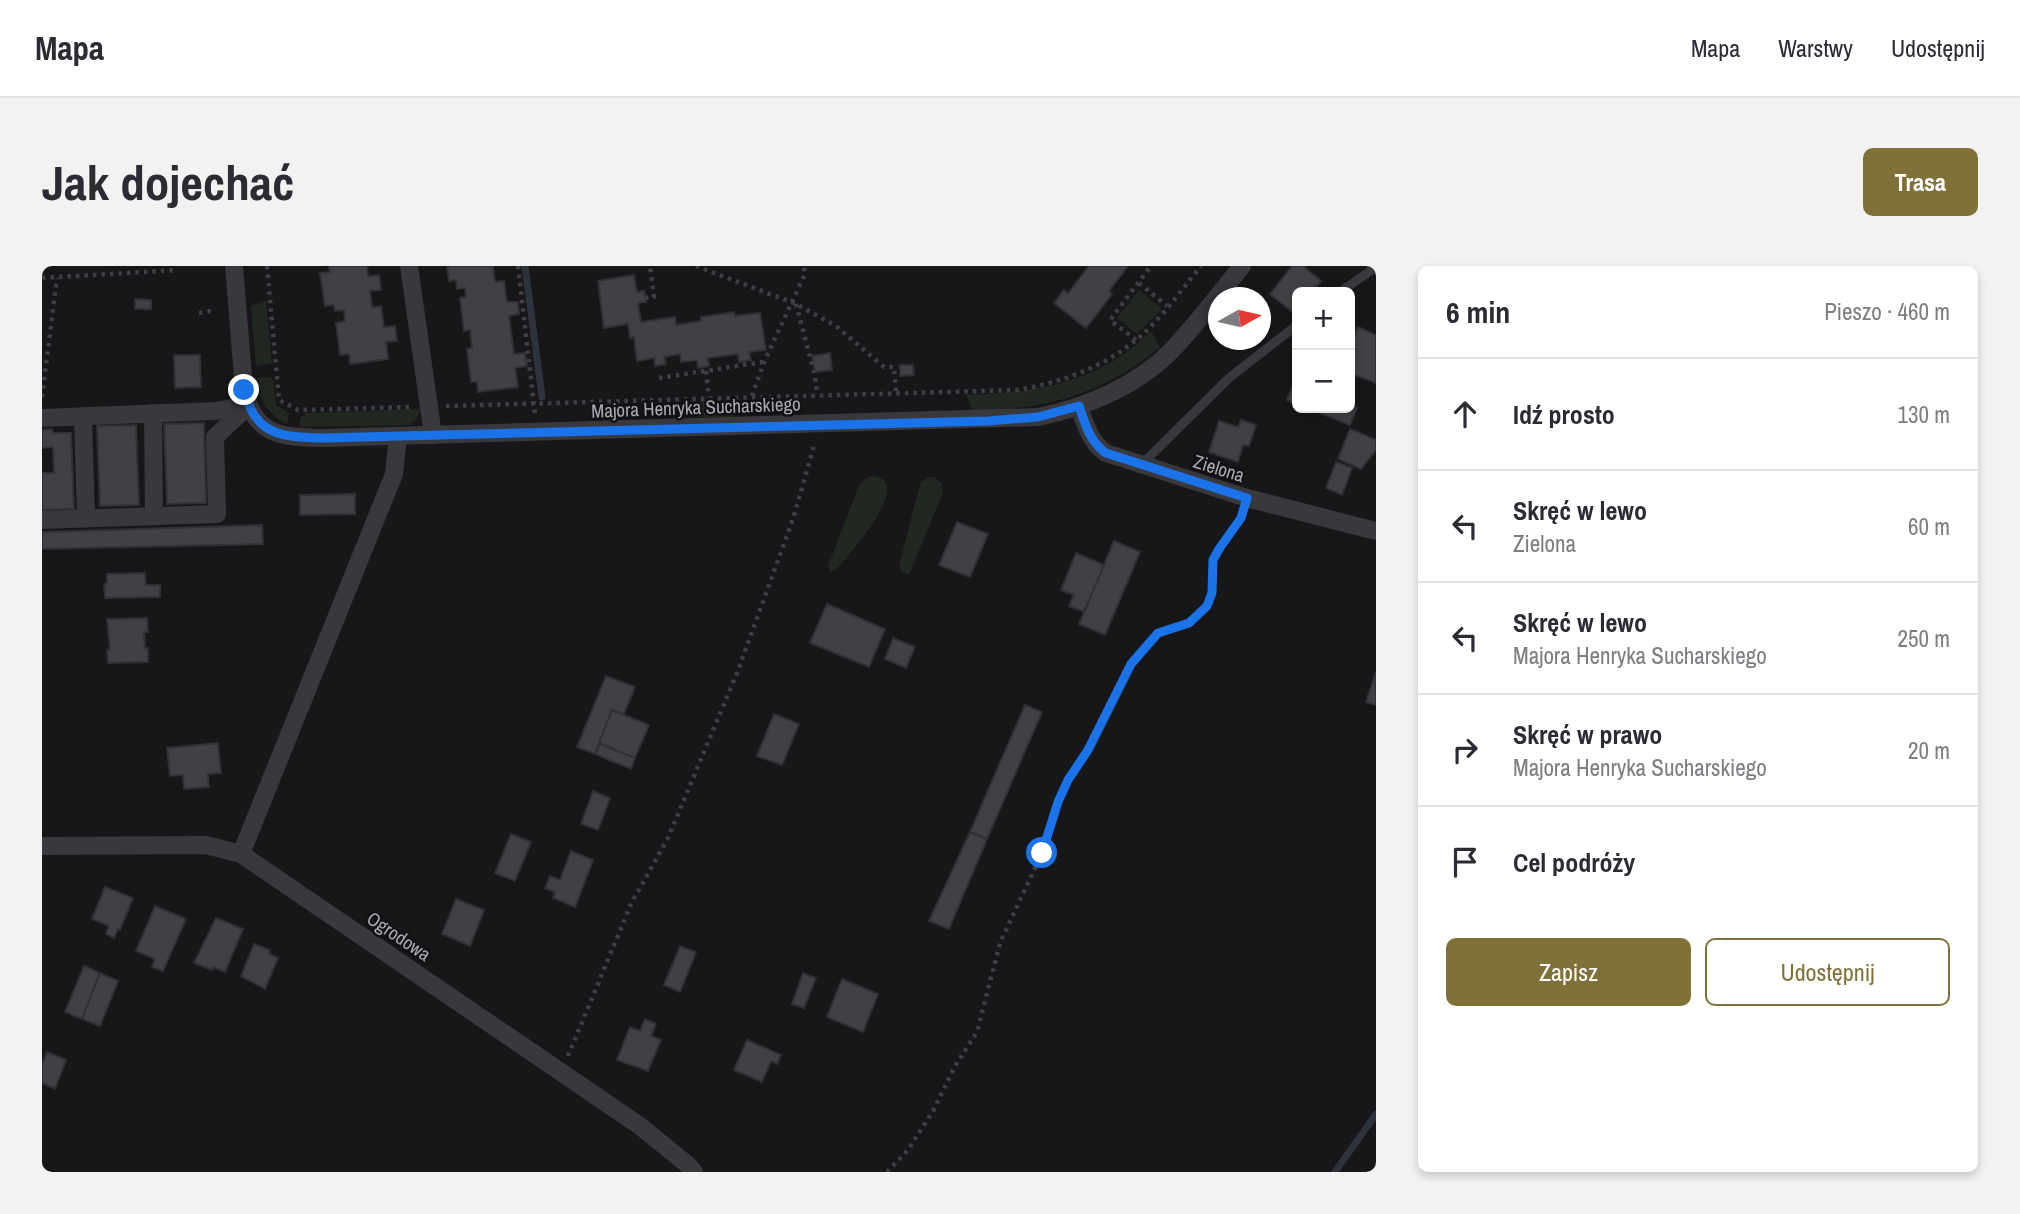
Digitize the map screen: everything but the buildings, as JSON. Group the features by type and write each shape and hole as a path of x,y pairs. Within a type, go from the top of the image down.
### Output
{"street":[{"path":"234,266 244,390 248,405"},
{"path":"409,266 433,435"},
{"name":"Majora Henryka Sucharskiego","path":"248,405 259,423 273,432 290,437 1021,419 1055,414 1079,406 1141,377 1172,350 1241,266"},
{"path":"42,418 216,411 248,405"},
{"path":"42,520 217,514 215,437 248,405"},
{"name":"Zielona","path":"1079,406 1089,435 1100,449 1141,466 1247,498 1376,531"},
{"path":"153,413 154,515"},
{"path":"83,416 86,518"},
{"path":"242,854 394,474 398,436"},
{"name":"Ogrodowa","path":"42,846 206,845 242,854 640,1126 688,1164 694,1172"}],"lane":[{"path":"1347,287 1376,267"},
{"path":"1141,466 1228,378 1292,329"}],"path":[{"path":"267,266 279,400 299,410 1018,390 1053,384 1106,361 1157,321 1200,266"},
{"path":"519,266 536,403 535,432"},
{"path":"645,298 654,297 650,266"},
{"path":"696,266 794,303 836,326 884,367 894,367 896,392"},
{"path":"752,396 764,362 794,303 805,274 804,266"},
{"path":"1136,340 1110,320 1152,267"},
{"path":"42,278 178,270"},
{"path":"42,397 57,278"},
{"path":"1139,283 1167,306"},
{"path":"794,303 815,376 817,394"},
{"path":"200,313 216,310"},
{"path":"659,378 764,362"},
{"path":"706,371 709,397"},
{"path":"562,1072 631,904 668,838 737,673 793,519 821,424"},
{"path":"887,1172 908,1150 977,1032 990,973 1000,943 1042,853 1068,780 1088,750 1131,664 1158,633 1189,623 1207,606 1212,593 1213,560 1241,518 1247,498"}],"shaded area":[{"path":"1139,290 1162,309 1137,334 1117,318"},
{"path":"266,300 272,363 256,366 251,306"},
{"path":"1151,331 1160,347 1117,377 1072,396 1025,407 973,411 966,395 1018,391 1066,382 1110,363"},
{"path":"257,378 273,379 276,405 289,413 287,424 269,411 259,393"},
{"path":"689,401 736,401 734,417 693,417"},
{"path":"421,409 415,421 409,425 300,427 300,419 306,413"},
{"path":"871,476 884,480 887,490 884,503 865,535 836,570 830,572 828,566 859,486"},
{"path":"928,477 934,477 942,483 943,492 909,575 902,572 899,566 920,484"}],"waterway":[{"path":"525,266 542,397"},
{"path":"1335,1172 1376,1114"}],"route":[{"path":"244,390 248,405 259,423 273,432 290,437 323,438 988,421 1038,417 1079,406 1089,435 1106,453 1247,498 1241,518 1213,560 1212,593 1207,606 1189,623 1158,633 1131,664 1088,750 1068,780 1042,853"}]}
